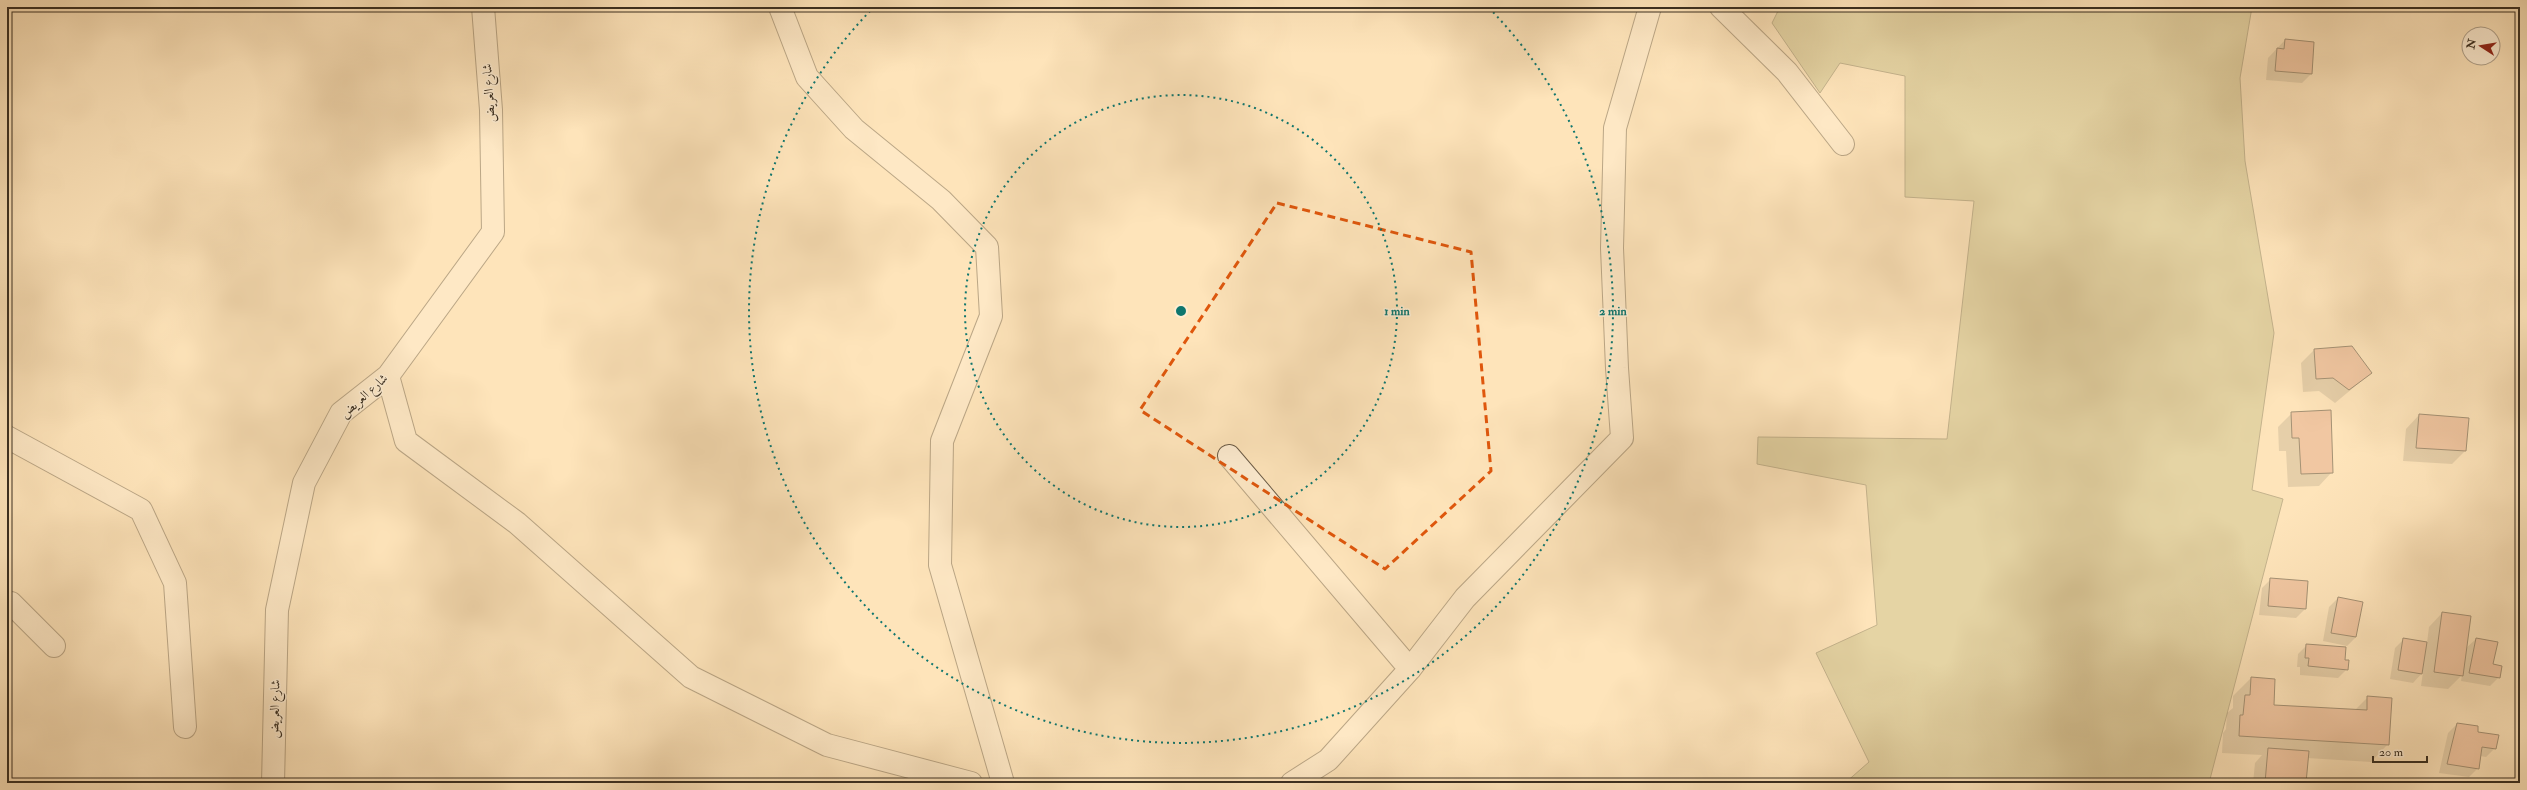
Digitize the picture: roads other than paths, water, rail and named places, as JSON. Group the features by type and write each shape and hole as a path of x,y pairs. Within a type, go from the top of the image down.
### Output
{"street":[{"name":"شارع العريض","path":"273,783 277,610 304,483 341,413 388,376 493,232 491,110 483,7"},
{"path":"780,7 807,77 854,129 941,200 987,246 991,316 942,441 940,565 1003,783"},
{"path":"1292,783 1328,760 1410,669 1465,598 1622,438 1617,368 1612,248 1615,128 1650,7"},
{"path":"1721,7 1787,72 1843,144"},
{"path":"388,376 406,441 517,523 691,677 827,745 971,783"},
{"path":"7,437 141,510 175,583 185,726"},
{"path":"1229,456 1410,669"},
{"path":"7,603 11,603 54,646"}]}
